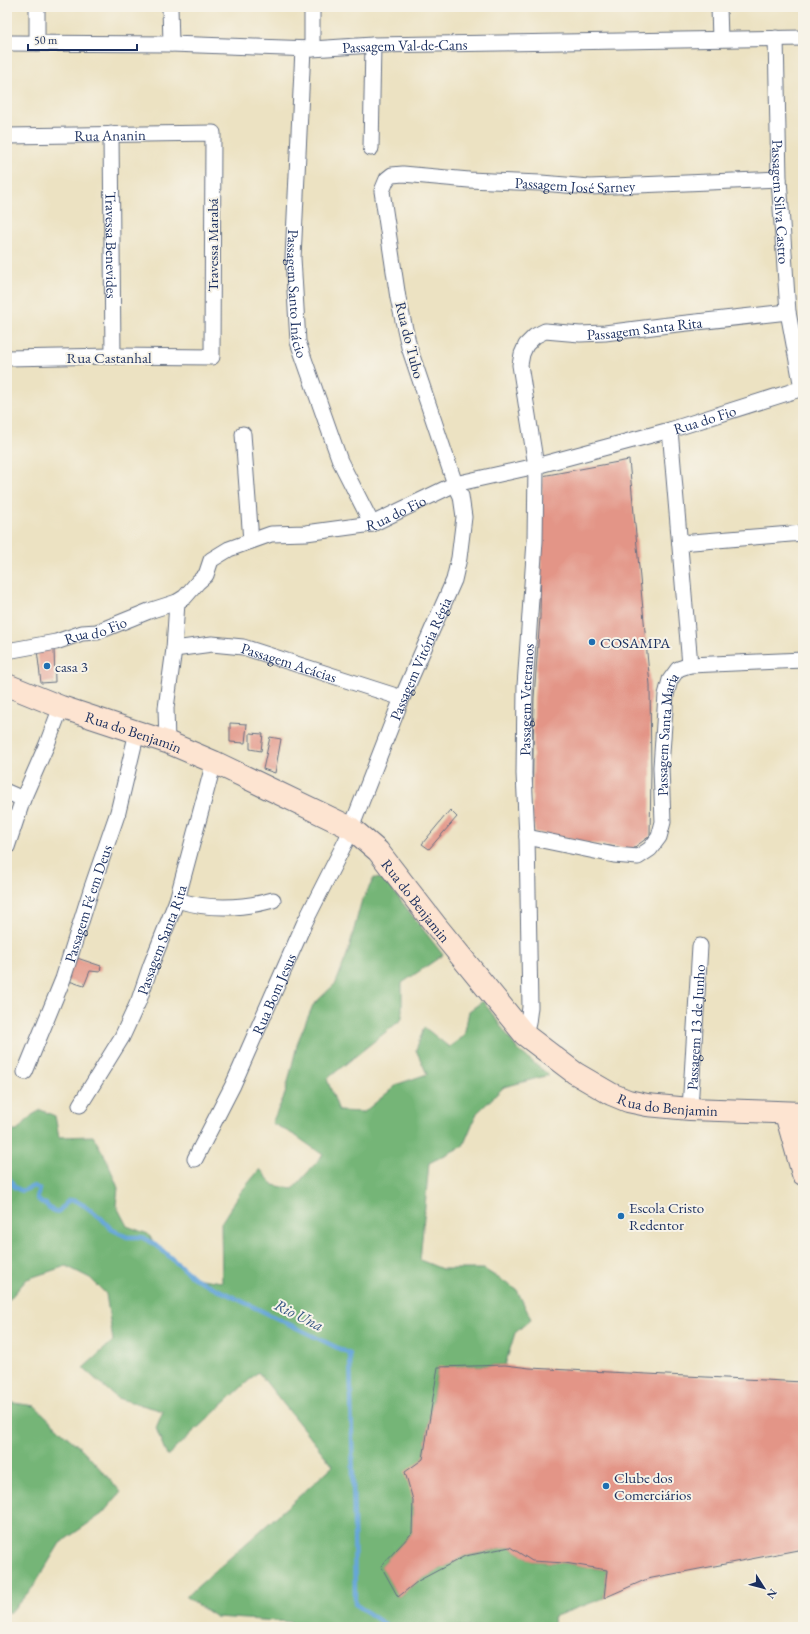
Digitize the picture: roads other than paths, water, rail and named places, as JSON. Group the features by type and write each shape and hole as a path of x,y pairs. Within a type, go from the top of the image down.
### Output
{"main road":[{"name":"Rua do Benjamin","path":"7,685 61,707 167,742 214,762 351,828 378,851 524,1035 575,1073 611,1094 628,1101 690,1109 794,1114"},
{"path":"794,1114 803,1174"}],"street":[{"path":"37,7 37,43"},
{"path":"170,7 171,44"},
{"name":"Passagem Santo Inácio","path":"312,7 307,49 293,258 298,342 340,461 372,524"},
{"path":"719,7 720,39"},
{"name":"Passagem Silva Castro","path":"776,38 779,180 788,312 802,388"},
{"name":"Passagem Val-de-Cans","path":"7,43 171,44 307,49 373,45 803,38"},
{"path":"371,148 373,45"},
{"name":"Rua Ananin","path":"7,136 213,133"},
{"name":"Travessa Marabá","path":"212,357 213,133"},
{"name":"Travessa Benevides","path":"111,134 113,356"},
{"name":"Passagem José Sarney","path":"382,192 387,179 392,175 403,174 469,180 590,187 779,180"},
{"name":"Rua do Tubo","path":"382,192 398,298 409,347 454,484"},
{"name":"Passagem Santa Rita","path":"520,365 522,354 526,345 535,336 545,331 580,334 605,333 788,312"},
{"name":"Rua Castanhal","path":"7,358 113,356 212,357"},
{"name":"Passagem Veteranos","path":"520,365 536,466 534,549 525,686 524,774 527,837 530,1007 528,1024 524,1035"},
{"name":"Rua do Fio","path":"7,651 56,642 82,633 97,632 149,611 177,602 185,598 206,575 211,560 229,549 271,534 306,533 372,524 454,484 536,466 670,430 802,388"},
{"name":"Passagem Santa Maria","path":"527,837 614,855 638,857 650,849 659,837 663,822 661,767 666,695 670,680 678,669 690,665 670,430"},
{"path":"244,434 251,541"},
{"name":"Passagem Vitória Régia","path":"351,828 402,698 454,580 462,542 464,516 461,496 454,484"},
{"path":"680,542 803,533"},
{"path":"167,742 166,708 174,649 177,602"},
{"name":"Passagem Acácias","path":"174,649 212,644 243,647 402,698"},
{"path":"690,665 803,660"},
{"path":"7,847 23,799 61,707"},
{"name":"Passagem Fé em Deus","path":"25,1072 63,979 91,890 118,812 137,732"},
{"name":"Passagem Santa Rita","path":"80,1105 108,1061 128,1025 139,1000 151,965 177,900 214,762"},
{"path":"7,792 23,799"},
{"name":"Rua Bom Jesus","path":"195,1159 232,1085 304,924 346,841 351,828"},
{"path":"177,900 198,907 219,908 255,905 273,900"},
{"name":"Passagem 13 de Junho","path":"690,1109 700,946"}],"waterway":[{"name":"Rio Una","path":"7,1175 14,1187 22,1191 34,1186 39,1189 37,1198 41,1203 46,1204 52,1210 58,1212 69,1200 76,1201 101,1218 111,1229 127,1237 141,1237 155,1244 194,1278 350,1354 355,1604 389,1627"}],"place":[{"name":"COSAMPA","path":"592,642"},
{"name":"casa 3","path":"47,666"},
{"name":"Escola Cristo Redentor","path":"621,1216"},
{"name":"Clube dos Comerciários","path":"606,1486"}]}
